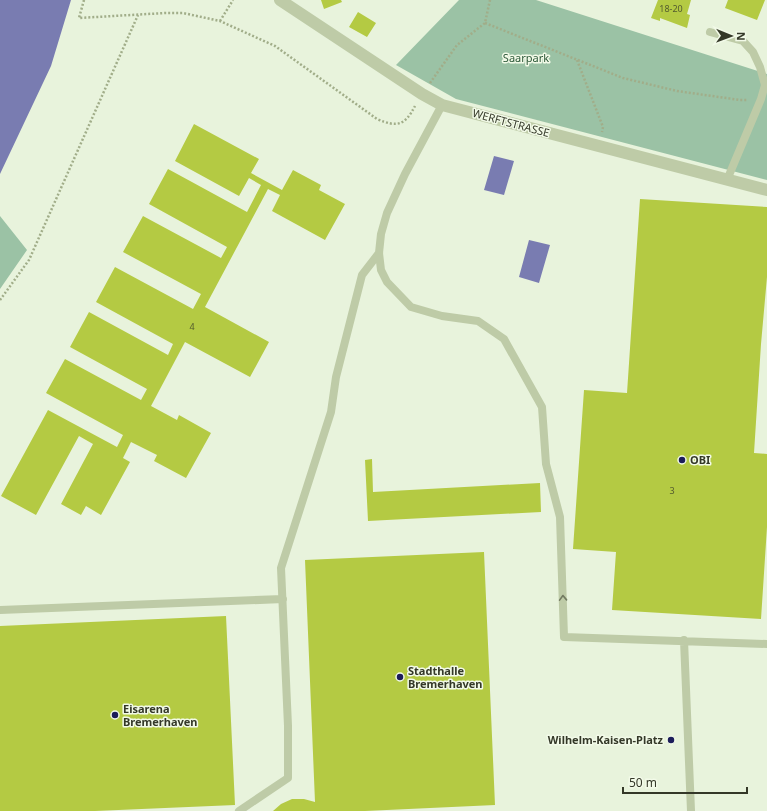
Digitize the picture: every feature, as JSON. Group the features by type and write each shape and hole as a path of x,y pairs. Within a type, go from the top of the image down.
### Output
{"street":[{"name":"WERFTSTRASSE","path":"280,0 422,94 442,105 767,190"}],"lane":[{"path":"710,32 743,41 754,52 760,67 764,85 761,99 727,180"},
{"path":"442,105 405,174 387,213 381,234 379,253 381,270 387,282 411,307 442,316 478,321 504,339 542,407 546,464 560,517 564,637 767,644"},
{"path":"239,811 288,778 288,726 281,568 331,412 336,377 362,275 379,253"},
{"path":"0,610 283,599"},
{"path":"684,640 691,811"}],"path":[{"path":"84,0 79,18 150,13 183,13 220,21 275,46 377,119 388,124 401,122 408,118 422,94 457,45 485,23 490,0"},
{"path":"220,21 233,0"},
{"path":"0,300 29,260 138,15"},
{"path":"485,23 623,78 677,91 740,100 761,99"},
{"path":"577,60 603,127 601,147"}],"green space":[{"name":"Saarpark","path":"459,0 536,0 767,74 767,180 456,99 396,65"},
{"path":"0,216 27,250 0,289"}],"water":[{"path":"0,0 71,0 51,66 0,174"},
{"path":"494,156 514,161 504,195 484,190"},
{"path":"529,240 550,245 539,283 519,277"}],"building":[{"path":"321,0 341,0 342,2 324,9"},
{"path":"658,0 691,0 687,14 690,15 687,28 660,18 660,21 651,18"},
{"path":"728,0 765,0 757,20 725,8"},
{"path":"358,12 376,23 367,37 349,27"},
{"path":"194,124 259,159 251,173 282,190 293,170 321,185 319,190 345,204 325,240 272,211 280,195 268,189 205,307 269,342 250,377 185,342 151,406 177,420 179,415 211,433 186,478 154,461 157,455 131,442 123,458 130,462 101,515 86,506 81,515 61,504 93,444 79,436 36,515 1,496 48,410 117,447 123,435 46,393 65,359 141,400 147,389 70,347 89,312 168,355 173,344 96,302 115,267 193,309 201,294 123,252 143,216 221,258 227,247 149,204 168,169 247,212 261,185 249,178 239,196 175,161"},
{"path":"640,199 767,207 767,277 754,453 767,454 767,527 761,619 612,610 616,552 573,549 584,390 627,393"},
{"path":"372,459 373,492 540,483 541,512 368,521 365,460"},
{"name":"Stadthalle Bremerhaven","path":"484,552 495,805 365,811 273,811 281,804 292,799 304,799 315,802 305,560"},
{"name":"Eisarena Bremerhaven","path":"226,616 235,805 95,811 0,811 0,626"}],"place":[{"name":"OBI","path":"682,460"},
{"name":"Stadthalle Bremerhaven","path":"400,677"},
{"name":"Eisarena Bremerhaven","path":"115,715"},
{"name":"Wilhelm-Kaisen-Platz","path":"671,740"}]}
